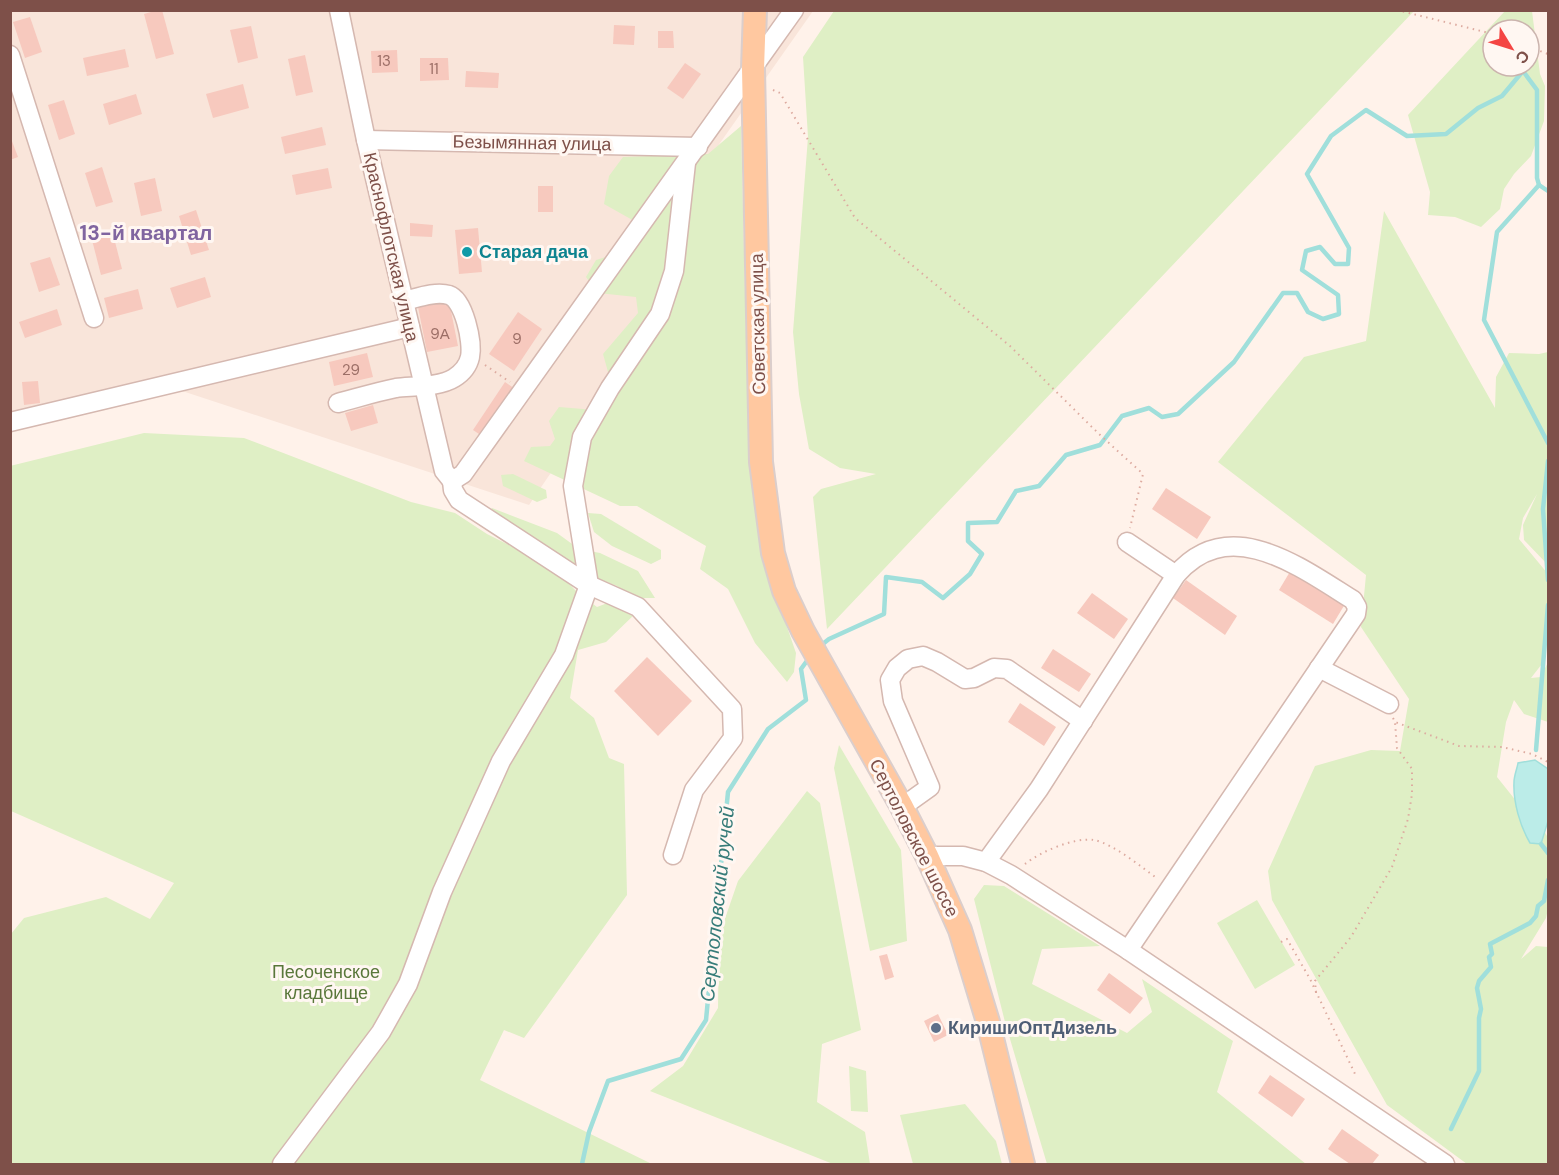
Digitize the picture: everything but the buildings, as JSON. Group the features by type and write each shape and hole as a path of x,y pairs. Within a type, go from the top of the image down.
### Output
{"main road":[{"name":"Советская улица","path":"755,10 753,69 761,462 773,553 784,591 832,684"},
{"name":"Сертоловское шоссе","path":"832,684 902,807 960,930 988,1022 1023,1164"}],"street":[{"name":"Краснофлотская улица","path":"339,10 366,140 444,471 452,481 453,490 459,500 589,585 638,607 732,709 733,738 694,790 673,855"},
{"path":"452,481 463,474 794,10"},
{"path":"10,55 94,318"},
{"name":"Безымянная улица","path":"366,140 698,147"},
{"path":"282,1164 381,1032 408,984 442,892 501,761 564,655 589,585 573,486 582,437 610,388 660,314 674,271 686,163"},
{"path":"338,403 395,389 451,380 468,364 471,355 462,308 457,300 448,295 436,294 404,301"},
{"path":"10,422 410,327"},
{"path":"1127,542 1176,575"},
{"path":"986,862 1039,789 1176,575 1186,563 1206,551 1229,545 1262,550 1306,570 1353,600 1357,607 1356,614 1128,950"},
{"path":"902,807 930,787 893,701 890,680 897,668 908,659 923,656 938,662 965,679 974,678 994,668 1007,669 1083,721"},
{"path":"1319,668 1389,704"},
{"path":"927,856 963,856 986,862 1011,875 1128,950 1446,1164"}],"path":[{"path":"1397,10 1481,31"},
{"path":"773,90 780,93 855,218 1010,346 1143,474 1127,542"},
{"path":"471,355 522,391"},
{"path":"1316,993 1316,981 1351,937 1392,867 1408,819 1413,794 1412,769 1397,748 1395,722 1389,704"},
{"path":"1395,722 1459,746 1502,747 1532,754 1548,762"},
{"path":"1011,875 1030,860 1066,843 1094,840 1111,847 1171,887"},
{"path":"1281,942 1287,939 1356,1076"}],"shaded area":[{"path":"11,11 813,11 637,261 645,334 529,505 173,388 11,419"}],"green space":[{"path":"834,11 1414,11 827,629 813,497 821,489 876,474 840,468 809,449 799,394 793,332 808,137 803,57"},
{"path":"1505,11 1532,11 1533,18 1498,18"},
{"path":"1481,37 1481,78 1541,76 1545,86 1544,121 1531,156 1504,189 1500,209 1481,227 1455,217 1428,215 1430,192 1408,115"},
{"path":"741,126 748,421 767,569 796,653 794,672 787,682 755,643 728,589 700,569 706,546 637,506 620,506 524,461 531,447 550,446 555,439 549,421 559,407 605,413 615,397 603,354 638,313 636,297 598,293 586,277 596,260 629,250 636,222 604,204 609,176 623,157 708,154"},
{"path":"1384,211 1495,408 1496,377 1509,353 1548,352 1548,565 1524,540 1523,525 1537,494 1523,518 1519,539 1548,574 1548,636 1545,660 1531,678 1541,677 1548,662 1548,722 1524,714 1514,700 1506,722 1497,777 1525,812 1535,813 1548,838 1546,918 1521,959 1536,946 1548,947 1548,1164 1467,1164 1387,1105 1272,900 1268,871 1315,766 1371,750 1400,751 1409,699 1361,627 1366,575 1218,462 1304,357 1366,341"},
{"name":"Песоченское кладбище","path":"144,433 244,438 411,502 455,513 487,534 553,567 577,592 597,607 618,599 636,613 606,642 578,650 570,698 594,718 609,758 624,764 627,895 524,1038 504,1030 480,1080 652,1164 11,1164 11,934 24,918 106,897 150,919 174,883 11,811 10,466"},
{"path":"513,474 546,490 547,498 537,502 503,486 501,475"},
{"path":"492,508 557,533 579,549 600,553 638,571 655,598 633,598 617,586 599,579 573,574 487,514"},
{"path":"588,513 601,514 661,550 661,559 651,564 612,546 594,532"},
{"path":"839,745 901,850 907,941 870,951 834,768"},
{"path":"807,791 820,803 861,1030 822,1044 817,1102 865,1132 870,1164 833,1164 650,1091 683,1066 718,1008 719,936 738,881"},
{"path":"984,885 1004,886 1100,946 1042,949 1032,984 1127,1033 1152,1012 1142,979 1233,1041 1217,1092 1306,1164 1047,1164 1005,1022 974,899"},
{"path":"1257,900 1295,965 1255,989 1217,923"},
{"path":"849,1066 866,1071 868,1112 851,1111"},
{"path":"965,1104 996,1141 1002,1164 913,1164 900,1115"}],"water":[{"path":"1535,760 1548,769 1548,821 1541,844 1530,843 1526,836 1520,822 1514,790 1514,777 1518,763"}],"waterway":[{"name":"Сертоловский ручей","path":"819,647 829,639 884,614 886,577 922,582 943,598 970,574 982,554 968,541 968,523 997,522 1016,491 1039,486 1066,455 1100,445 1122,416 1149,408 1162,417 1178,414 1234,362 1283,293 1297,293 1308,312 1323,319 1339,314 1338,295 1302,270 1306,251 1320,247 1335,264 1348,264 1349,248 1307,174 1331,136 1366,110 1407,136 1446,134 1478,108 1502,96 1523,71 1537,90 1537,178 1539,185 1548,191"},
{"path":"1539,185 1497,232 1484,320 1548,443"},
{"path":"1548,461 1543,509 1548,580"},
{"path":"1536,750 1548,605"},
{"name":"Сертоловский ручей","path":"582,1164 589,1132 608,1081 681,1059 706,1020 728,792 768,729 806,700 801,669 809,658"},
{"path":"1541,844 1548,853"},
{"path":"1451,1129 1479,1071 1481,1009 1477,988 1479,981 1491,967 1490,944 1530,923 1536,916 1538,906 1544,901 1548,880"}],"place":[{"name":"Старая дача","path":"467,252"},
{"name":"КиришиОптДизель","path":"936,1028"}],"district":[{"name":"13-й квартал","path":"146,233"}]}
